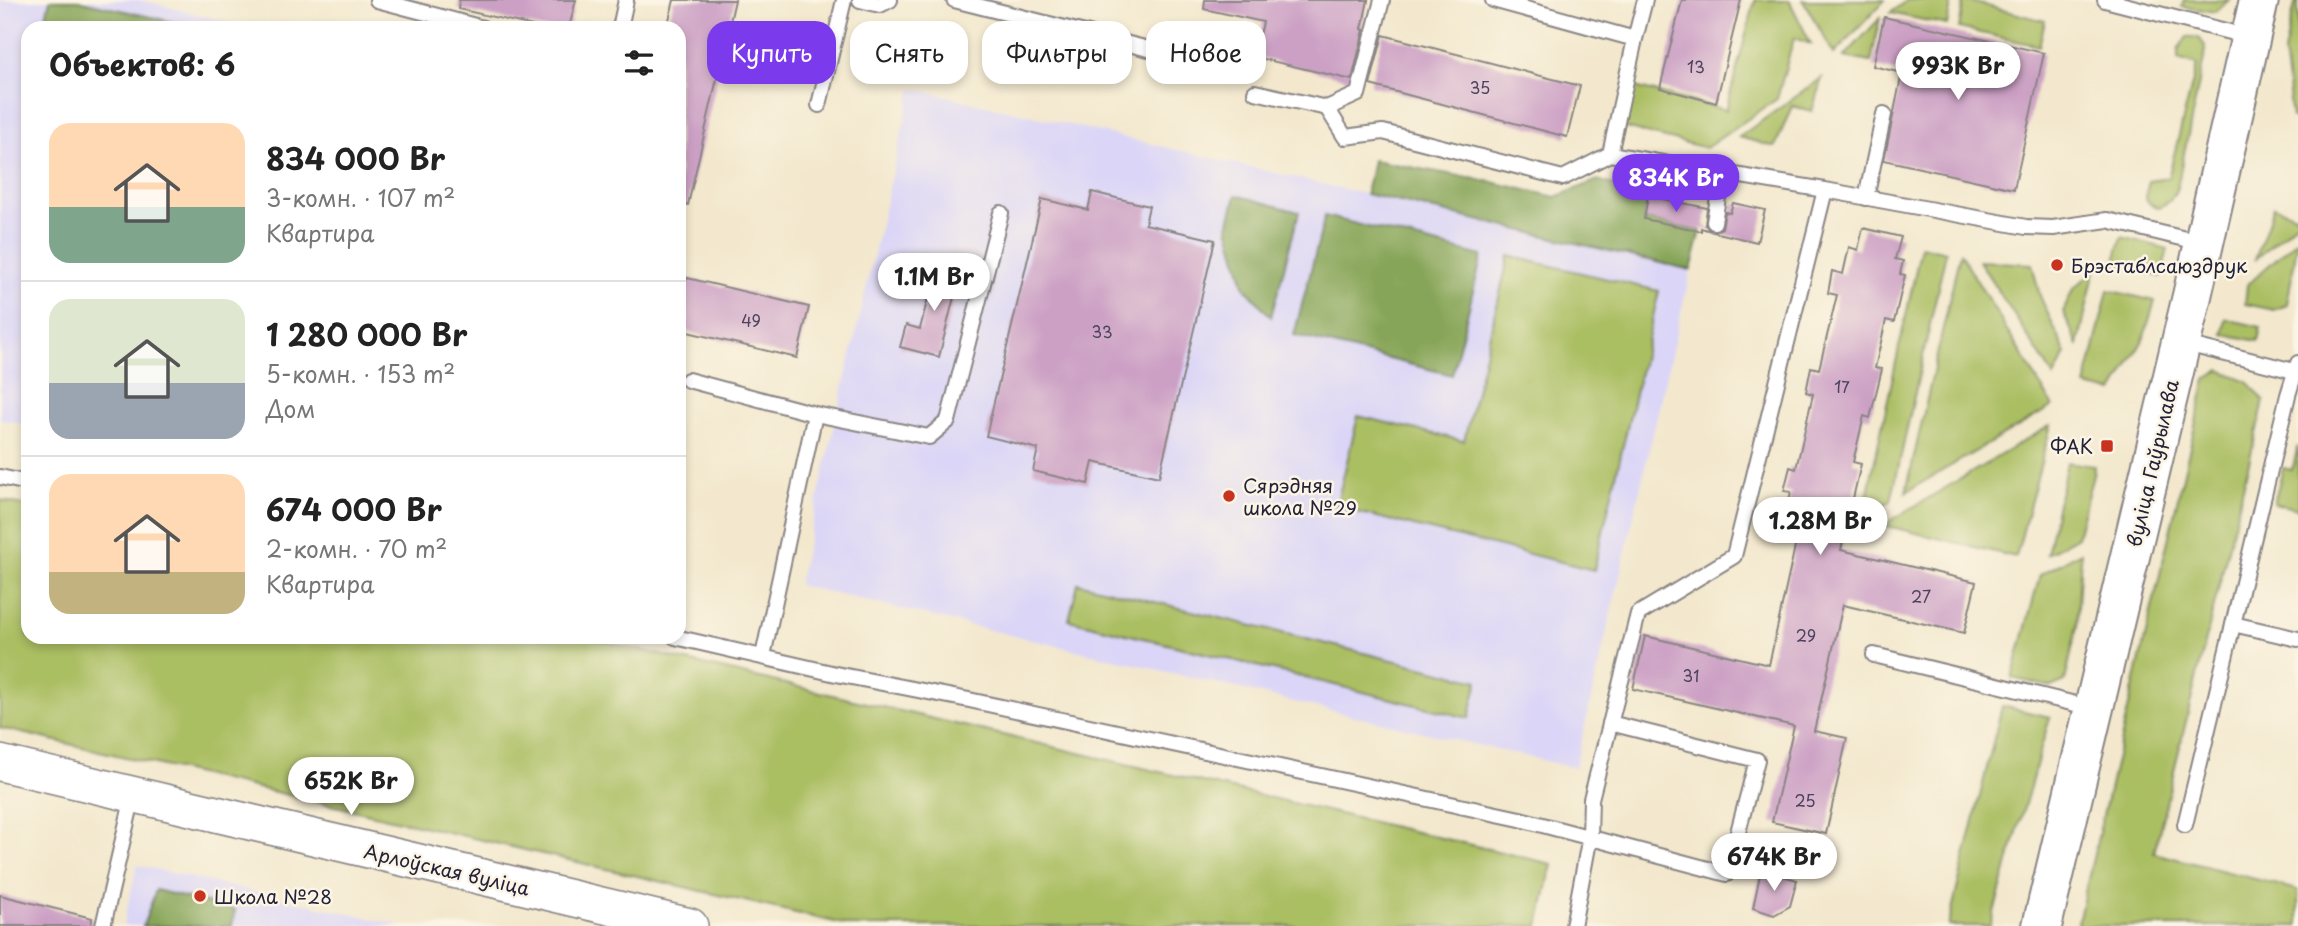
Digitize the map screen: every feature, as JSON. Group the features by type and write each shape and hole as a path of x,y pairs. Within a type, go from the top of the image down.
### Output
{"main road":[{"name":"вуліца Гаўрылава","path":"2042,926 2181,343 2259,0"}],"street":[{"name":"Арлоўская вуліца","path":"0,763 690,926"}],"lane":[{"path":"377,0 420,6 463,21"},
{"path":"622,21 626,0"},
{"path":"819,105 844,0"},
{"path":"860,0 880,5 890,0"},
{"path":"954,0 1146,48"},
{"path":"1255,92 1327,108 1357,94 1382,0"},
{"path":"1493,0 1635,39"},
{"path":"1610,154 1645,0"},
{"path":"2105,0 2250,37"},
{"path":"1327,108 1345,137 1383,132 1563,178 1610,154 2026,227 2053,228 2107,220 2203,243"},
{"path":"1866,198 1885,114"},
{"path":"1714,222 1722,173"},
{"path":"1573,926 1590,836 1591,799 1638,614 1734,556 1825,190"},
{"path":"688,380 814,414 929,437 948,421 1001,212"},
{"path":"2181,343 2297,368 2185,825"},
{"path":"763,656 814,414"},
{"path":"0,477 21,482"},
{"path":"2233,624 2298,639"},
{"path":"686,639 836,674 1507,816 1727,874 1757,760 1610,723"},
{"path":"1874,655 2094,708"},
{"path":"103,926 134,794"}],"shaded area":[{"path":"0,0 140,0 225,21 21,21 21,424 0,419"},
{"name":"Сярэдняя школа №29","path":"912,88 1691,270 1575,768 798,585"},
{"name":"Школа №28","path":"137,865 404,926 123,926"}],"green space":[{"path":"50,0 78,0 168,21 45,21"},
{"path":"1755,0 1789,0 1811,44 1794,38 1777,99 1706,148 1621,127 1631,86 1726,110"},
{"path":"1803,0 1885,0 1834,54"},
{"path":"1907,0 1952,0 1947,25 1890,13"},
{"path":"1964,0 2045,21 2039,46 1959,28"},
{"path":"2184,0 2229,0 2215,12 2182,7"},
{"path":"2296,0 2298,119 2292,118 2284,52"},
{"path":"1880,18 1871,62 1844,57"},
{"path":"2187,37 2199,39 2206,49 2177,188 2170,200 2159,208 2149,203 2145,197 2149,181 2168,178 2197,65 2178,59 2178,49"},
{"path":"1822,78 1812,111 1792,106 1775,147 1739,137"},
{"path":"1373,160 1556,197 1598,180 1648,196 1644,219 1701,231 1691,270 1366,194"},
{"path":"1236,195 1299,212 1271,317 1245,288 1228,227"},
{"path":"2274,206 2298,216 2298,221 2255,260"},
{"path":"1325,216 1482,256 1452,375 1294,335"},
{"path":"2122,237 2168,249 2161,277 2114,264"},
{"path":"2298,239 2287,305 2274,310 2245,304 2247,285"},
{"path":"1921,246 1946,252 1891,501 1863,515"},
{"path":"1960,253 2053,406 1906,492"},
{"path":"1509,256 1659,291 1594,570 1336,507 1358,416 1464,441"},
{"path":"1979,261 2032,264 2040,296 2066,354 2054,377"},
{"path":"2095,270 2078,345 2063,312 2073,289"},
{"path":"2108,290 2155,301 2143,340 2113,392 2085,386"},
{"path":"2226,319 2261,327 2258,341 2223,334"},
{"path":"2220,370 2248,381 2264,401 2154,853 2298,890 2298,926 2077,926 2206,379"},
{"path":"2051,425 2016,557 1883,525"},
{"path":"2298,446 2298,509 2274,503 2283,468 2292,470"},
{"path":"2067,462 2095,466 2077,537 2047,554"},
{"path":"0,500 21,504 21,644 615,644 1552,864 1539,926 852,926 0,728"},
{"path":"2081,552 2077,626 2065,681 2051,687 2012,678 2040,575"},
{"path":"1078,583 1478,681 1469,718 1069,620"},
{"path":"2002,706 2050,717 1990,926 1948,926"},
{"path":"156,890 235,910 232,926 143,926"}],"building":[{"path":"459,0 576,0 571,21 511,21 458,9"},
{"path":"674,0 735,0 730,21 707,21 707,84 716,84 688,205 686,205 686,21 669,21"},
{"path":"1205,0 1368,0 1352,80 1266,60 1266,21 1204,9"},
{"path":"1682,0 1741,0 1716,103 1660,88"},
{"path":"1884,17 2044,53 2014,189 1884,160 1902,73 1873,66"},
{"path":"1383,35 1580,86 1567,137 1370,85"},
{"path":"1092,192 1149,206 1145,224 1215,240 1159,477 1093,462 1088,484 1033,471 1038,449 986,436 1042,199 1088,210"},
{"path":"1648,196 1707,208 1705,225 1711,231 1644,219"},
{"path":"1733,203 1765,210 1757,242 1713,232 1722,228 1725,212 1730,213"},
{"path":"1863,228 1901,237 1895,259 1903,261 1900,274 1905,275 1894,322 1886,320 1875,368 1882,369 1870,418 1864,416 1853,462 1861,464 1841,550 1976,582 1964,633 1843,605 1814,731 1847,738 1826,834 1772,822 1794,726 1633,689 1645,636 1769,665 1798,533 1782,529 1791,492 1784,491 1790,467 1796,469 1813,394 1806,392 1811,367 1819,369 1837,295 1828,293 1832,271 1843,274 1849,247 1858,250"},
{"path":"937,262 961,269 939,357 900,347 906,325 920,329"},
{"path":"686,278 809,307 797,358 686,332"},
{"path":"1761,870 1797,880 1790,906 1774,915 1753,908"},
{"path":"0,895 92,918 91,926 0,926"}],"place":[{"name":"Брэстаблсаюздрук","path":"2057,265"},
{"name":"ФАК","path":"2107,446"},
{"name":"Сярэдняя школа №29","path":"1229,496"},
{"name":"Школа №28","path":"200,896"}]}
